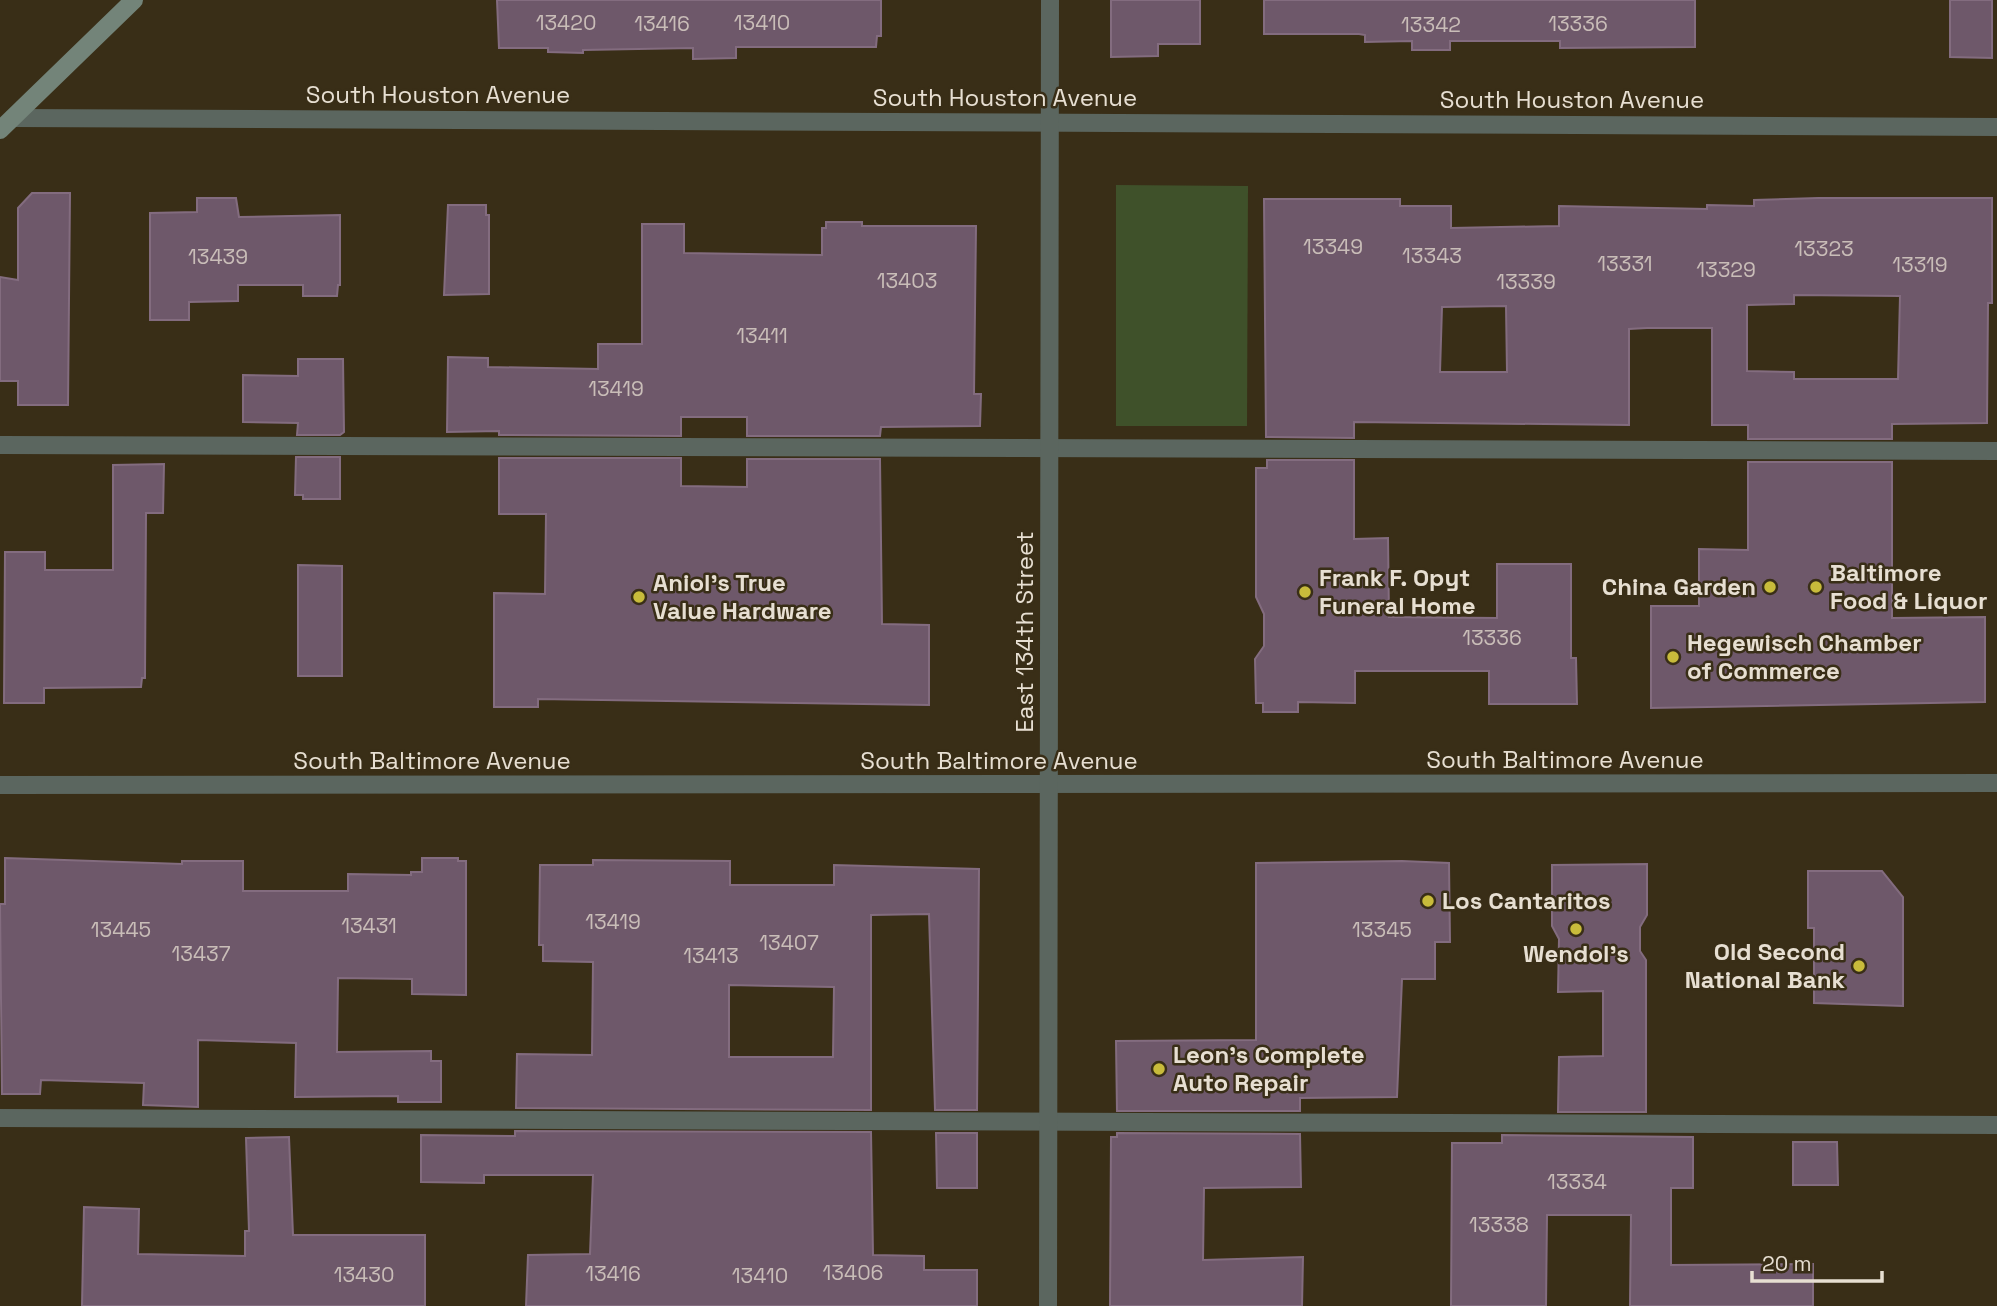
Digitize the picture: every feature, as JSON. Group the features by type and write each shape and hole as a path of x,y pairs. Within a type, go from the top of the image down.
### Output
{"main road":[{"path":"6,124 134,0"}],"street":[{"name":"East 134th Street","path":"1048,1306 1050,0"},
{"name":"South Houston Avenue","path":"6,124 1050,122 1997,127"},
{"path":"0,445 1997,451"},
{"name":"South Baltimore Avenue","path":"0,785 1997,783"},
{"path":"0,1118 1997,1125"}],"green space":[{"path":"1116,185 1248,186 1247,426 1116,426"}],"building":[{"path":"497,0 881,0 881,36 877,36 876,47 736,47 736,58 693,59 693,48 583,50 583,53 548,52 548,48 499,48"},
{"path":"1111,0 1200,0 1200,44 1158,44 1158,56 1111,57"},
{"path":"1264,0 1695,0 1695,47 1560,48 1560,41 1450,41 1450,50 1412,50 1412,41 1365,42 1365,35 1359,34 1264,34"},
{"path":"1950,0 1992,0 1992,58 1950,57"},
{"path":"32,193 70,193 68,405 18,405 18,381 0,381 0,277 18,280 18,208"},
{"path":"197,198 236,198 239,217 340,215 340,285 337,296 303,296 303,285 238,285 238,301 189,302 189,320 150,320 150,213 197,212"},
{"path":"1992,198 1992,303 1988,303 1987,423 1892,424 1892,439 1748,439 1748,425 1712,425 1712,328 1647,328 1629,329 1629,425 1354,422 1354,438 1266,437 1264,199 1400,199 1400,206 1451,206 1451,228 1559,226 1559,206 1707,209 1707,205 1754,206 1754,200","holes":["1794,295 1900,296 1898,379 1794,379 1794,372 1747,371 1747,305 1794,304","1506,306 1507,372 1440,372 1442,307"]},
{"path":"448,205 486,205 486,215 489,215 489,294 444,295"},
{"path":"826,222 862,222 862,226 976,226 974,394 981,394 980,426 881,427 880,436 747,436 747,417 681,417 681,436 499,435 499,431 447,432 448,357 488,358 488,367 598,369 598,344 642,344 642,224 684,224 684,253 822,255 822,228 826,228"},
{"path":"298,359 343,359 344,432 340,435 297,435 298,423 243,422 243,375 298,376"},
{"path":"296,457 340,457 340,499 303,499 303,495 295,495"},
{"path":"499,458 681,458 681,486 747,487 747,459 880,459 882,624 929,625 929,705 538,699 538,707 494,707 494,593 545,594 546,514 499,514"},
{"path":"1267,460 1354,460 1354,539 1388,538 1389,617 1497,618 1497,564 1571,564 1571,658 1576,658 1577,704 1489,704 1489,671 1355,671 1355,703 1298,702 1298,712 1263,712 1263,703 1256,703 1255,659 1264,646 1264,614 1256,597 1256,468 1267,468"},
{"path":"1748,462 1892,462 1892,618 1985,617 1985,702 1651,708 1651,606 1699,606 1699,549 1748,550"},
{"path":"164,464 163,513 146,513 145,678 142,678 141,687 44,688 44,703 4,703 5,552 45,552 45,570 113,570 113,465"},
{"path":"298,565 342,566 342,676 298,676"},
{"path":"5,858 182,864 182,861 243,861 243,891 348,891 348,874 411,875 411,872 422,872 422,858 458,858 458,861 466,861 466,995 412,994 412,979 338,978 337,1052 431,1051 431,1061 441,1061 441,1102 398,1102 398,1096 295,1097 296,1043 198,1040 198,1107 143,1105 144,1083 41,1080 40,1094 2,1094 0,904 5,904"},
{"path":"593,860 730,861 730,885 834,885 834,865 979,869 977,1110 935,1110 929,914 871,915 871,1110 516,1108 517,1054 592,1055 593,962 543,961 543,945 539,945 540,865 593,865","holes":["729,985 834,987 833,1057 729,1057"]},
{"path":"1256,863 1449,863 1450,942 1435,942 1435,979 1402,979 1397,1097 1300,1098 1300,1111 1117,1111 1116,1041 1256,1040"},
{"path":"1647,864 1647,915 1640,927 1640,951 1646,960 1646,1112 1558,1112 1559,1057 1603,1056 1603,991 1558,992 1559,939 1552,926 1552,865"},
{"name":"Old Second National Bank","path":"1808,871 1882,871 1903,897 1903,1006 1814,1003 1814,928 1808,928"},
{"path":"515,1131 871,1132 873,1255 924,1256 924,1270 977,1270 977,1306 526,1306 528,1255 590,1254 593,1175 484,1175 484,1183 421,1182 421,1135 515,1136"},
{"path":"936,1133 977,1133 977,1188 937,1188"},
{"path":"1117,1133 1300,1134 1301,1187 1204,1188 1203,1260 1303,1257 1302,1306 1110,1306 1111,1137 1117,1137"},
{"path":"1502,1135 1693,1137 1693,1188 1671,1188 1671,1265 1813,1264 1813,1306 1630,1306 1631,1215 1547,1215 1546,1306 1451,1306 1452,1143 1502,1143"},
{"path":"289,1137 293,1235 425,1235 425,1306 82,1306 84,1207 139,1209 138,1254 245,1256 245,1231 249,1231 246,1138"},
{"path":"1793,1142 1837,1142 1838,1185 1793,1185"}],"place":[{"name":"China Garden","path":"1770,587"},
{"name":"Baltimore Food & Liquor","path":"1816,587"},
{"name":"Frank F. Opyt Funeral Home","path":"1305,592"},
{"name":"Aniol's True Value Hardware","path":"639,597"},
{"name":"Hegewisch Chamber of Commerce","path":"1673,657"},
{"name":"Los Cantaritos","path":"1428,901"},
{"name":"Wendol's","path":"1576,929"},
{"name":"Old Second National Bank","path":"1859,966"},
{"name":"Leon's Complete Auto Repair","path":"1159,1069"}]}
